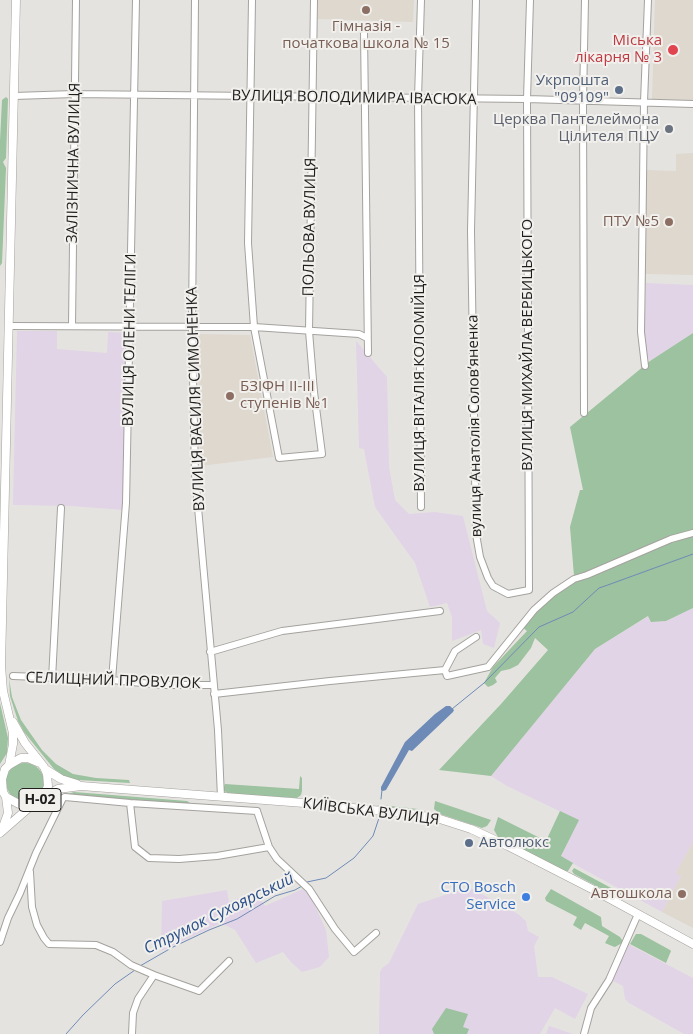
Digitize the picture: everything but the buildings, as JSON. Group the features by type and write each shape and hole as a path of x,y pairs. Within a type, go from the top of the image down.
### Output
{"main road":[{"path":"0,832 8,813 2,779 13,744 3,691 1,666 16,0"},
{"path":"8,711 19,734 42,765"},
{"path":"5,769 21,758 28,758 42,765"},
{"name":"КИЇВСЬКА ВУЛИЦЯ","path":"42,765 60,780 81,786"},
{"name":"Н-02","path":"3,793 19,804 37,802 47,791 48,786 47,774 42,765"},
{"name":"КИЇВСЬКА ВУЛИЦЯ","path":"0,832 37,802 58,789 81,786 261,799 411,814 456,824 508,846 693,944"}],"street":[{"name":"ЗАЛІЗНИЧНА ВУЛИЦЯ","path":"72,326 76,0"},
{"name":"ВУЛИЦЯ ОЛЕНИ ТЕЛІГИ","path":"112,680 126,503 131,327 136,0"},
{"name":"ВУЛИЦЯ ВАСИЛЯ СИМОНЕНКА","path":"195,0 192,327 196,474 218,730 221,796"},
{"path":"252,0 248,243 254,328"},
{"name":"ПОЛЬОВА ВУЛИЦЯ","path":"254,328 279,458 322,454 309,331 314,0"},
{"name":"ВУЛИЦЯ ВІТАЛІЯ КОЛОМІЙЦЯ","path":"421,0 418,98 421,507"},
{"name":"вулиця Анатолія Соловʼяненка","path":"476,0 471,225 476,534 480,557 493,586 508,594 529,590"},
{"name":"ВУЛИЦЯ МИХАЙЛА ВЕРБИЦЬКОГО","path":"529,590 527,99 530,0"},
{"path":"584,413 583,101 585,0"},
{"path":"645,366 641,332 644,102 648,0"},
{"path":"364,32 368,353"},
{"name":"ВУЛИЦЯ ВОЛОДИМИРА ІВАСЮКА","path":"14,96 74,94 365,97 693,104"},
{"path":"8,326 254,328 359,334 367,338"},
{"path":"52,679 61,508"},
{"path":"476,637 456,651 445,670 447,676 488,666 534,610 553,593 574,579 671,539 693,532"},
{"path":"210,652 282,631 440,611"},
{"path":"214,694 445,670"},
{"name":"СЕЛИЩНИЙ ПРОВУЛОК","path":"13,676 112,680 162,685 213,685"},
{"path":"0,942 8,918 60,801 66,797 257,812"},
{"path":"261,799 257,812 269,847 277,859 304,884 335,929 354,952 376,933"},
{"path":"130,803 135,848 149,858 217,856 269,847"},
{"path":"31,866 30,894 32,907 37,925 49,944 96,945 113,952 138,968 199,991 229,961"},
{"path":"584,1034 591,1008 609,980 638,914"},
{"path":"132,1034 133,1012 138,999 154,975"}],"shaded area":[{"name":"Гімназія - початкова школа № 15","path":"318,0 414,0 413,22 318,19"},
{"name":"Міська лікарня № 3","path":"655,0 693,0 693,100 652,99"},
{"name":"ПТУ №5","path":"693,153 693,275 645,274 646,170 676,171 676,154"},
{"path":"646,283 693,285 693,333 650,361 644,349"},
{"path":"17,331 57,331 57,349 107,353 108,332 128,333 124,510 72,506 13,505"},
{"name":"БЗІФН ІІ-ІІІ ступенів №1","path":"198,334 250,335 273,457 200,466"},
{"path":"356,341 387,377 389,467 395,500 409,514 435,512 463,516 487,611 500,623 494,648 483,644 481,630 452,641 452,617 447,603 430,607 415,563 375,507 364,449 359,448"},
{"path":"693,608 693,842 676,873 681,876 662,912 561,857 578,820 507,786 491,776 595,649 649,616 651,622 666,621"},
{"name":"Автошкола","path":"693,842 693,928 662,912 681,876 676,873"},
{"path":"469,887 518,914 526,921 528,931 539,937 534,946 538,977 552,977 588,994 575,1019 555,1008 540,1034 379,1034 380,972 389,963 418,904"},
{"path":"303,889 310,895 326,930 329,957 320,967 302,972 283,952 256,963 235,930 221,923 161,951 162,901 227,890 229,902 256,891 265,906"},
{"path":"628,944 693,978 693,1034 684,1034 629,1003 625,999 623,986 611,980"},
{"path":"549,1026 573,1034 546,1034"}],"green space":[{"path":"6,97 8,99 6,158 3,162 6,168 2,263 0,266 0,141 2,100"},
{"path":"693,333 693,608 666,621 651,622 648,616 595,649 491,776 439,770 501,704 548,650 535,638 531,648 518,665 501,671 495,678 497,682 493,685 488,687 484,683 493,667 527,631 518,624 532,608 574,576 570,527 580,490 583,490 570,427 650,361"},
{"path":"9,678 12,697 21,720 42,750 56,764 73,774 96,778 129,780 130,783 78,780 63,776 54,769 24,732 18,721 10,696"},
{"path":"0,703 8,738 7,753 0,764"},
{"path":"25,763 39,768 44,782 39,796 25,801 11,796 6,782 11,768"},
{"path":"300,776 302,778 302,791 301,795 297,798 229,794 223,790 225,784 299,789"},
{"path":"74,792 187,801 190,803 65,795"},
{"path":"435,801 491,820 487,826 482,828 440,814 434,809"},
{"path":"376,806 418,809 420,810"},
{"path":"560,811 579,820 561,856 573,863 568,871 498,837 494,830 498,817 546,841"},
{"path":"574,868 626,897 619,898 574,874 572,871"},
{"path":"551,889 601,917 602,926 620,937 622,943 615,947 612,946 605,943 609,936 585,923 581,930 573,925 577,917 546,901 545,898"},
{"path":"636,934 641,934 670,950 666,963 630,944"},
{"path":"446,1008 468,1014 463,1027 469,1029 467,1034 434,1034 432,1029"}],"water":[{"path":"446,706 450,706 454,710 453,712 412,751 409,750 386,790 381,790 405,742"}],"waterway":[{"name":"Струмок Сухоярський","path":"452,709 484,683 539,627 573,612 599,588 693,554"},
{"name":"Струмок Сухоярський","path":"381,799 382,790"},
{"name":"Струмок Сухоярський","path":"307,882 326,878 354,858 373,836 379,818"},
{"name":"Струмок Сухоярський","path":"140,966 173,947 237,919 275,896 302,886"},
{"name":"Струмок Сухоярський","path":"66,1034 115,984 135,970"}],"place":[{"name":"Гімназія - початкова школа № 15","path":"366,10"},
{"name":"Міська лікарня № 3","path":"673,50"},
{"name":"Укрпошта \"09109\"","path":"619,90"},
{"name":"Церква Пантелеймона Цілителя ПЦУ","path":"669,129"},
{"name":"ПТУ №5","path":"669,222"},
{"name":"БЗІФН ІІ-ІІІ ступенів №1","path":"230,396"},
{"name":"Автолюкс","path":"469,843"},
{"name":"Автошкола","path":"682,894"},
{"name":"СТО Bosch Service","path":"526,897"}]}
